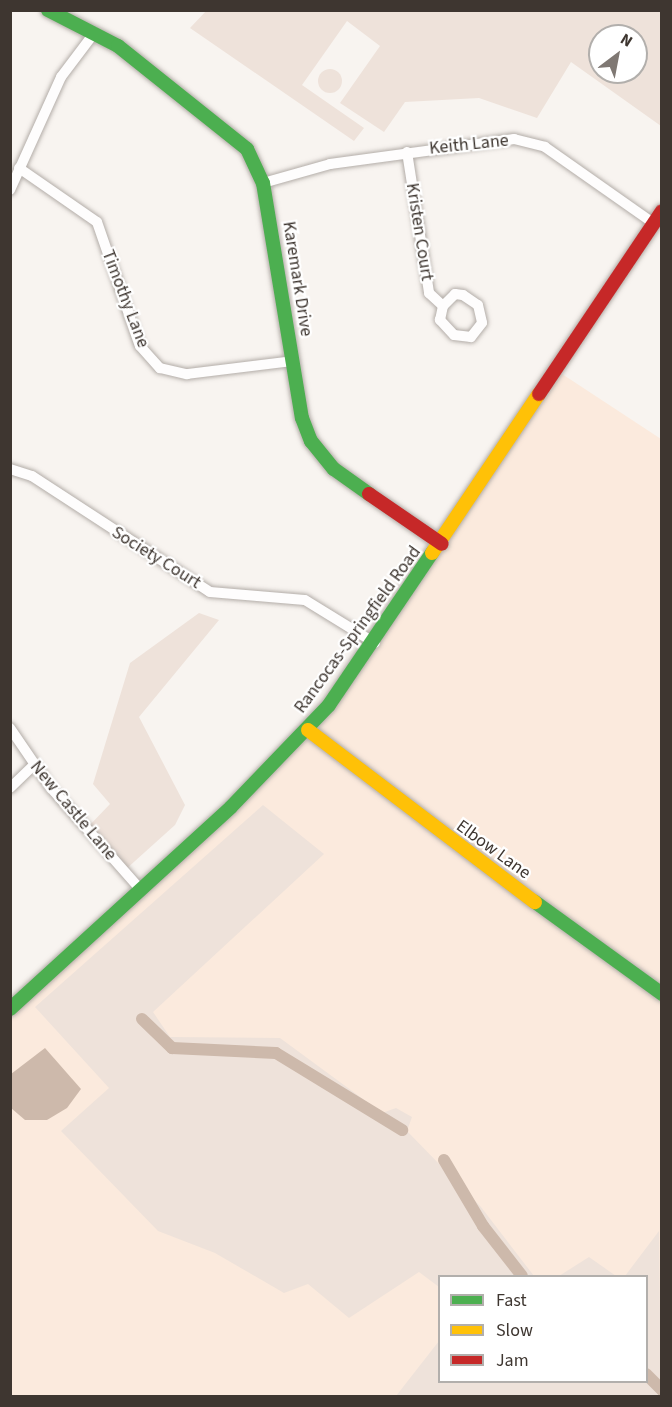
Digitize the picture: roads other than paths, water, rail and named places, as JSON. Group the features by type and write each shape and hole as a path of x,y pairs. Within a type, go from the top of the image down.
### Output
{"street":[{"name":"Karemark Drive","path":"48,10 95,32 232,134 254,159 262,183 302,418 318,452 442,543"},
{"path":"10,190 61,78 95,32"},
{"name":"Keith Lane","path":"262,183 330,164 490,139 525,141 545,147 653,223"},
{"name":"Kristen Court","path":"407,152 424,275 429,293 443,306"},
{"name":"Timothy Lane","path":"19,168 97,222 140,346 160,368 187,374 293,361"},
{"name":"Rancocas-Springfield Road","path":"10,1009 141,890 308,730 375,643 662,211"},
{"name":"Kristen Court","path":"455,294 463,295 478,305 482,323 471,337 454,335 440,320 443,306 455,294"},
{"name":"Society Court","path":"10,469 32,476 210,592 305,600 375,643"},
{"name":"New Castle Lane","path":"10,728 33,766 141,890"},
{"name":"Elbow Lane","path":"308,730 420,819 662,994"},
{"path":"10,788 33,766"}],"waterway":[{"path":"142,1019 172,1048 276,1053 402,1130"},
{"path":"444,1160 483,1226 521,1275"},
{"path":"648,1376 662,1390"}]}
